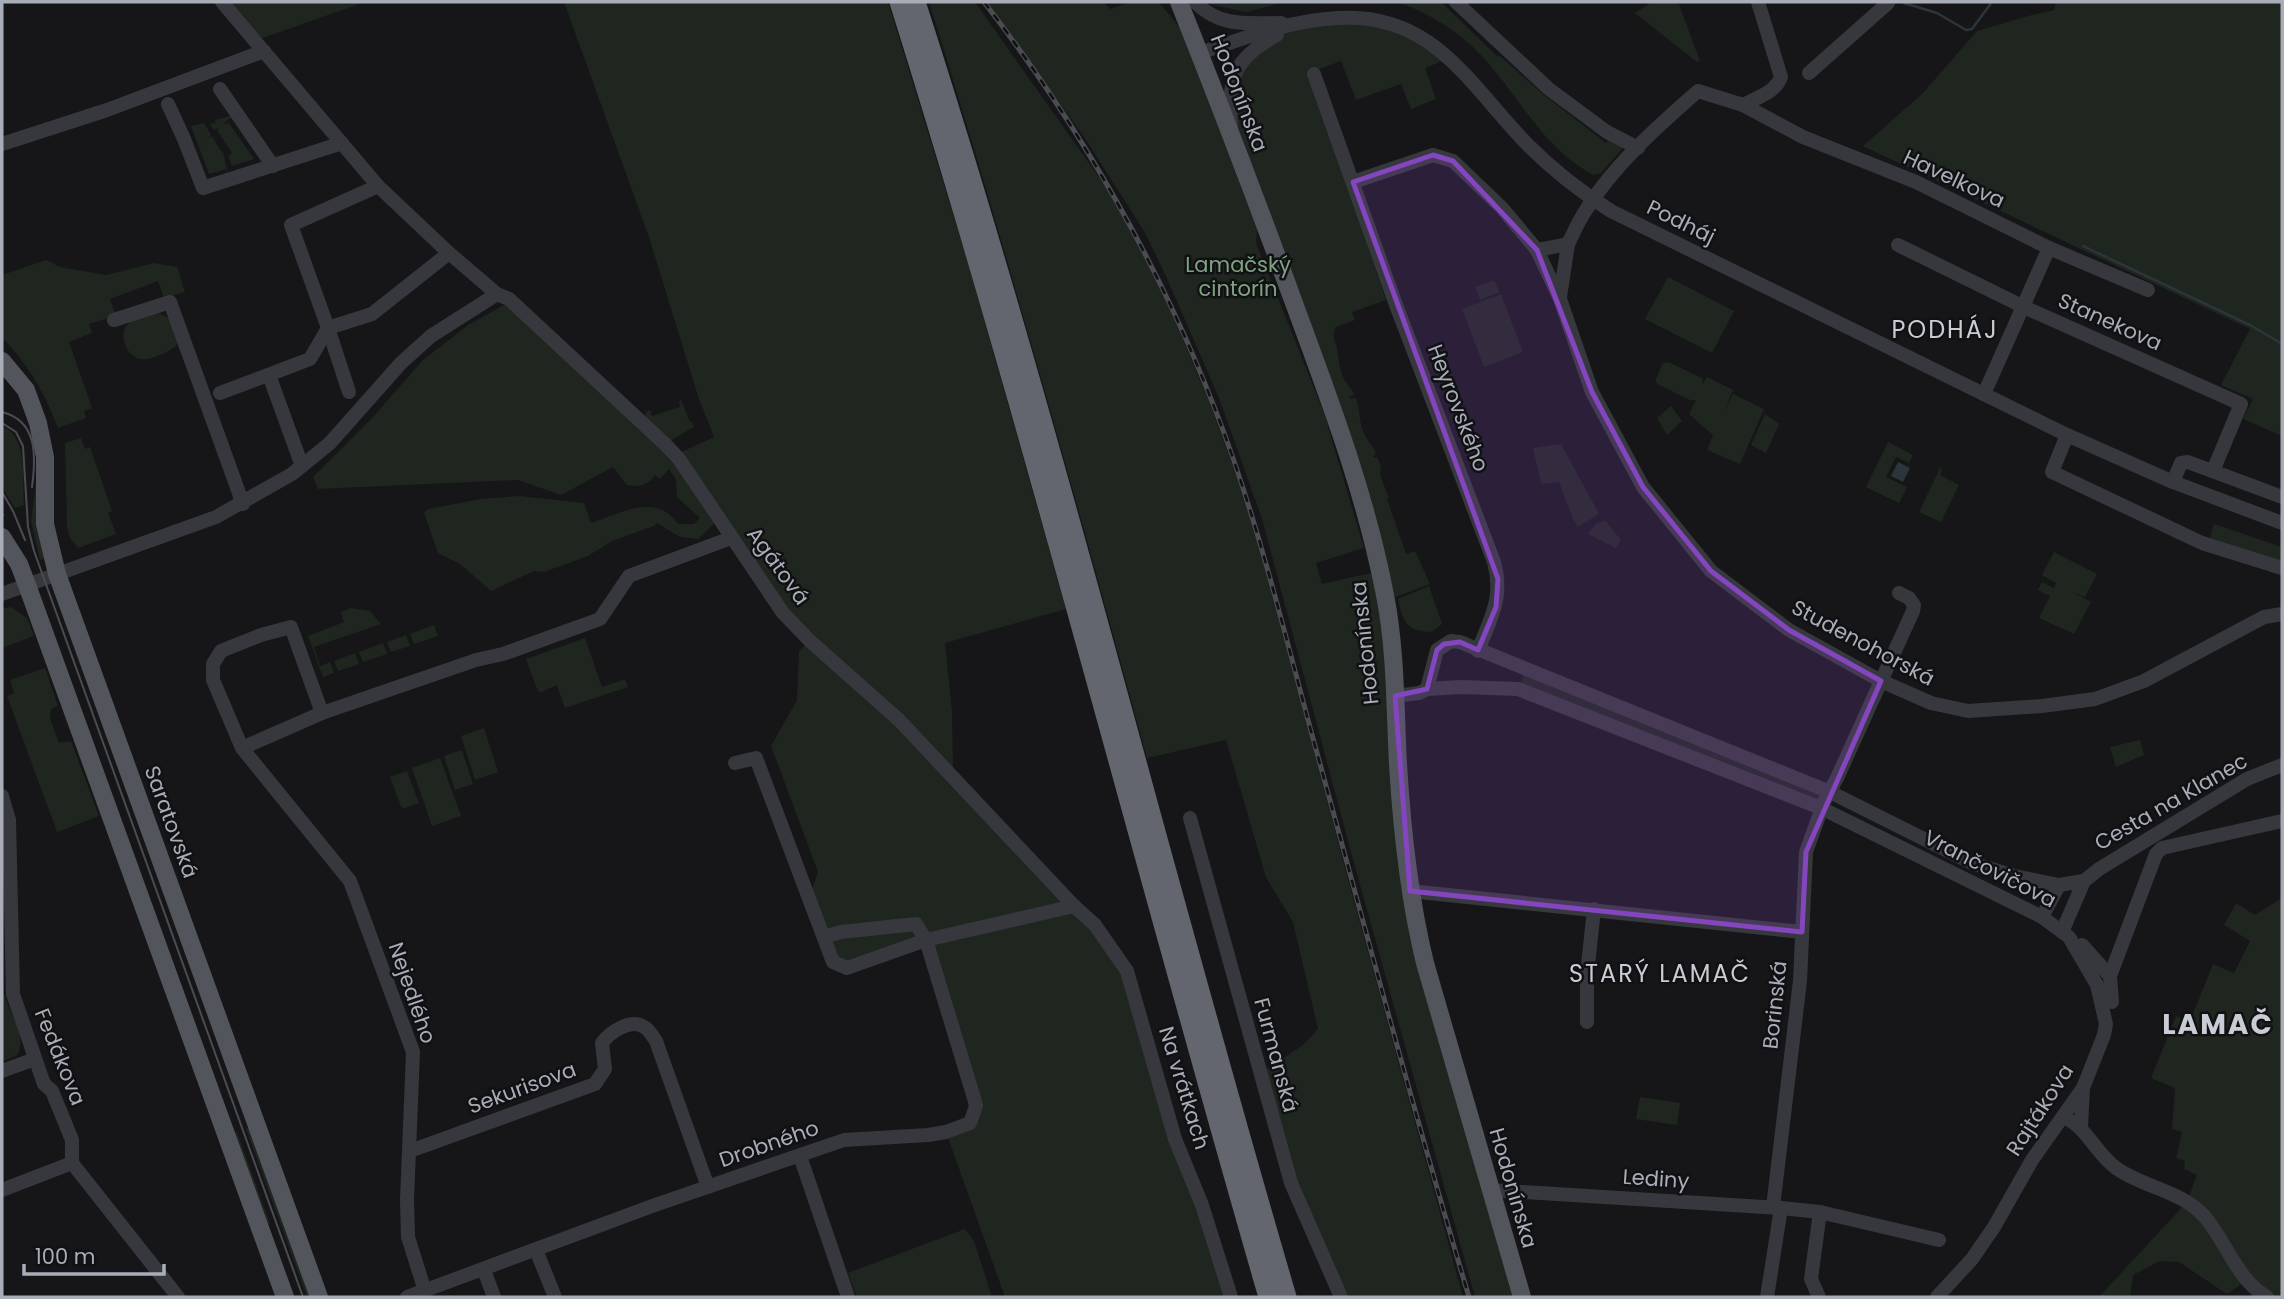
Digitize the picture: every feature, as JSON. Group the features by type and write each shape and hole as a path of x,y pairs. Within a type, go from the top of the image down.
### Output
{"highway":[{"path":"899,2 944,117"},
{"path":"916,2 944,117 1076,532 1287,1297"},
{"path":"956,155 1057,538 1268,1297"}],"main road":[{"name":"Hodonínska","path":"1179,2 1329,399 1365,504 1389,613 1398,766 1410,891 1425,963 1522,1297"},
{"name":"Saratovská","path":"2,361 26,390 44,445 45,524 57,574 319,1297"},
{"path":"2,385 26,390"},
{"path":"2,537 19,564 27,585 285,1297"}],"street":[{"name":"Agátová","path":"222,2 378,186 449,253 497,294 509,299 666,445 679,459 783,614 899,720 1074,906"},
{"path":"1195,2 1209,15 1233,23 1300,22"},
{"path":"1456,2 1549,89 1607,132 1637,148"},
{"path":"1743,106 1773,89 1781,77 1758,2"},
{"path":"1809,73 1887,2"},
{"name":"Podháj","path":"1200,52 1300,22 1337,18 1365,18 1398,26 1421,36 1463,71 1541,157 1593,200 1611,211 2067,435 2173,482 2282,523"},
{"path":"1232,139 1231,94 1239,65 1252,50 1300,22"},
{"path":"2,144 107,110 264,51"},
{"name":"Heyrovského","path":"1314,74 1498,579 1496,607 1478,650"},
{"path":"220,89 273,166"},
{"name":"Havelkova","path":"1637,148 1698,92 1743,106 1802,137 1916,182 2049,248 2148,290"},
{"path":"167,104 203,188 342,143"},
{"name":"Studenohorská","path":"1560,299 1568,244 1593,200 1637,148"},
{"name":"Studenohorská","path":"1353,182 1433,155 1453,161 1502,208 1537,250 1560,299 1592,392 1643,487 1711,571 1789,630 1881,681 1931,704 1968,711 2095,699 2144,681 2264,617 2282,604"},
{"path":"349,392 290,225 378,186"},
{"path":"1537,250 1568,244"},
{"name":"Stanekova","path":"1898,245 2024,307 2241,404 2213,471"},
{"path":"1984,394 2049,248"},
{"path":"219,393 310,359 328,328 372,314 449,253"},
{"path":"2,594 216,517 243,504 302,466 330,443 401,363 430,336 497,294"},
{"path":"114,320 170,302 243,504"},
{"path":"268,375 302,466"},
{"path":"2067,435 2052,472 2202,542 2282,568"},
{"path":"2173,482 2180,463 2188,462 2282,497"},
{"path":"242,748 322,713 600,619 629,576 731,538"},
{"name":"Borinská","path":"1767,1297 1800,981 1806,852 1821,808 1913,611 1914,605 1909,598 1899,593"},
{"name":"Studenohorská","path":"2264,617 2282,614"},
{"name":"Nejedlého","path":"322,713 291,627 261,635 221,651 213,664 213,680 242,748 350,881 413,1052 408,1237 425,1291"},
{"name":"Vrančovičova","path":"1395,696 1419,694 1427,689 1461,687 1518,689 1821,808 2042,917 2065,934 2084,881 2059,885 2014,876 1972,863 1830,792 1460,642 1444,643 1437,650 1427,689"},
{"path":"735,764 756,758 833,962 847,968 926,940 1074,906"},
{"name":"Cesta na Klanec","path":"2084,881 2099,869 2159,842 2247,779 2282,765"},
{"name":"Fedákova","path":"2,797 9,820 13,993 44,1084 52,1091 72,1140 72,1163"},
{"name":"Furmanská","path":"1190,818 1291,1183 1341,1297"},
{"path":"2112,1002 2110,976 2159,842 2282,821"},
{"path":"2042,917 2059,885"},
{"path":"1410,891 1802,932"},
{"name":"Na vrátkach","path":"1074,906 1095,925 1127,971 1175,1139 1202,1205 1231,1297"},
{"path":"1587,1021 1587,974 1594,909"},
{"path":"824,937 841,932 916,923 926,940"},
{"path":"2065,934 2081,943 2110,976"},
{"name":"Rajtákova","path":"1937,1297 1972,1259 1994,1227 2032,1160 2083,1088 2104,1035 2106,1024 2097,985 2065,934"},
{"name":"Drobného","path":"407,1297 844,1140 928,1135 970,1123 976,1105 975,1098 926,940"},
{"name":"Sekurisova","path":"410,1151 595,1084 605,1069 602,1043 608,1034 632,1024 645,1027 656,1041 708,1187"},
{"path":"2,1071 35,1059"},
{"path":"2081,1127 2083,1088"},
{"path":"2063,1116 2076,1122 2119,1169 2174,1194 2194,1207 2205,1218 2251,1284 2267,1297"},
{"path":"800,1156 848,1297"},
{"path":"2,1191 72,1163 178,1297"},
{"name":"Lediny","path":"1490,1190 1820,1212 1939,1240"},
{"path":"1819,1297 1811,1279 1820,1212"},
{"path":"537,1250 555,1297"},
{"path":"484,1270 494,1297"}],"highlighted area":[{"path":"1433,155 1453,161 1537,250 1592,392 1643,487 1711,571 1789,630 1881,681 1806,852 1802,932 1410,891 1395,696 1427,689 1437,650 1444,644 1460,642 1478,650 1496,607 1498,579 1353,182"}],"green space":[{"path":"222,2 365,2 257,40"},
{"path":"564,2 888,2 968,263 1066,609 945,643 952,712 953,777 1114,949 1231,1297 1005,1297 946,1132 970,1123 976,1105 926,941 847,968 833,962 809,898 818,872 771,746 797,700 799,651 810,641 675,455 714,437 698,396 649,237"},
{"path":"929,2 975,2 1113,197 1156,276 1209,401 1253,522 1463,1297 1346,1297 1295,1181 1264,1071 1303,1045 1318,1029 1293,922 1266,877 1226,740 1147,758 1041,379"},
{"name":"Lamačský cintorín","path":"987,2 1103,2 1110,9 1131,2 1159,2 1200,53 1232,136 1243,59 1300,22 1365,18 1450,58 1425,68 1436,99 1411,109 1401,84 1356,100 1341,61 1309,73 1386,300 1352,312 1355,320 1336,327 1334,335 1340,369 1354,395 1349,397 1356,398 1362,429 1376,454 1374,458 1377,457 1381,467 1380,475 1406,554 1415,551 1430,584 1395,597 1386,597 1407,870 1522,1297 1475,1297 1352,856 1262,519 1219,398 1165,274 1144,231 1084,137","holes":["1259,211 1380,571 1322,584 1316,563 1364,548 1324,413 1256,243"]},
{"path":"1209,2 1284,2 1247,12"},
{"path":"1397,2 1441,2 1498,57 1543,94 1606,143 1609,140 1621,144 1622,149 1601,173 1594,175 1576,164 1545,136 1493,68 1470,44 1441,23"},
{"path":"1652,2 1678,2 1700,61 1697,62 1635,13"},
{"path":"2056,2 2282,2 2282,436 2243,419 2253,399 2221,385 2250,329 1863,146 1923,93 1977,31 2054,10"},
{"path":"234,115 223,124 229,123 254,159 232,166 228,156 232,153 217,130 221,127 214,130 210,124"},
{"path":"204,123 211,135 207,139 212,136 223,152 228,174 226,169 209,174 191,126"},
{"path":"46,260 60,267 106,275 154,263 177,267 185,292 164,298 158,281 110,299 116,316 89,324 92,333 69,342 92,408 84,411 86,418 58,428 35,380 2,337 2,275"},
{"path":"1668,277 1734,311 1712,353 1645,319"},
{"path":"1494,280 1500,292 1480,300 1475,287"},
{"path":"1501,294 1523,352 1484,367 1462,309"},
{"path":"506,304 659,446 679,469 714,524 698,539 680,537 657,523 612,541 588,556 544,572 534,571 491,591 460,564 438,553 424,513 428,509 481,499 518,496 584,503 591,523 626,510 649,507 669,514 678,524 694,524 700,518 677,497 676,480 669,469 660,479 655,475 646,484 635,486 627,485 613,467 561,495 518,480 318,489 313,477 373,417 422,361 468,325"},
{"path":"158,313 169,318 178,341 176,346 149,359 135,357 124,342 124,330 132,321"},
{"path":"1668,362 1702,378 1703,384 1707,377 1733,390 1725,411 1733,394 1764,409 1740,464 1707,450 1713,435 1689,414 1696,400 1690,400 1656,383 1663,363"},
{"path":"681,400 694,427 670,441 645,416 646,412 650,410 652,416 680,407"},
{"path":"1671,406 1682,421 1667,435 1657,418"},
{"path":"1765,414 1779,424 1766,453 1751,445"},
{"path":"2,426 17,440 22,461 24,505 15,508 2,487"},
{"path":"81,438 85,449 90,447 112,511 108,513 116,534 78,548 70,538 67,526 65,443"},
{"path":"1888,442 1913,455 1909,463 1896,457 1886,477 1907,487 1899,503 1866,487"},
{"path":"1561,444 1599,514 1578,527 1559,482 1541,484 1533,448"},
{"path":"38,467 46,559 40,560 31,521"},
{"path":"1940,468 1940,475 1959,485 1941,522 1919,512"},
{"path":"1605,520 1621,540 1616,548 1588,534 1596,524"},
{"path":"2214,524 2282,547 2282,563 2210,538"},
{"path":"2054,552 2097,574 2085,597 2073,592 2091,602 2074,634 2039,618 2050,596 2038,590 2042,582 2054,588 2056,583 2042,575"},
{"path":"1429,586 1442,624 1432,632 1416,630 1407,624 1398,599"},
{"path":"11,607 27,618 34,636 2,648 2,609"},
{"path":"350,608 370,611 381,624 314,647 320,666 330,662 334,673 323,677 308,636 344,622 341,612"},
{"path":"434,625 438,636 414,644 410,634"},
{"path":"406,635 410,646 391,652 387,642"},
{"path":"585,638 602,687 625,679 628,687 565,708 557,685 538,691 526,659"},
{"path":"383,643 387,654 363,662 359,652"},
{"path":"355,653 359,664 338,671 334,661"},
{"path":"45,668 58,706 51,709 50,718 59,743 71,741 99,816 57,832 7,696 14,693 10,680"},
{"path":"1526,670 1830,792 1824,802 1518,689"},
{"path":"484,728 498,772 475,780 461,736"},
{"path":"2140,740 2144,755 2116,767 2110,747"},
{"path":"462,750 473,784 455,790 444,756"},
{"path":"440,758 461,816 432,826 412,768"},
{"path":"407,771 419,803 402,809 390,777"},
{"path":"2282,898 2282,1297 2267,1297 2247,1280 2227,1294 2179,1262 2160,1261 2133,1275 2130,1297 2099,1297 2187,1202 2197,1175 2184,1169 2185,1161 2176,1158 2182,1132 2172,1129 2175,1088 2151,1078 2176,1016 2190,1021 2213,964 2234,973 2250,941 2224,925 2236,903 2255,915"},
{"path":"2,967 4,993 19,1032 20,1048 17,1055 2,1062"},
{"path":"1640,1097 1680,1103 1677,1125 1636,1119"},
{"path":"251,1127 313,1297 307,1297 246,1129"},
{"path":"237,1132 270,1224 232,1133"},
{"path":"965,1229 974,1241 992,1297 857,1297 848,1273"}],"shaded area":[{"path":"1898,462 1910,468 1903,482 1891,476"}],"waterway":[{"path":"1904,3 1937,13 1966,30 1972,29 1992,2"},
{"path":"2083,246 2252,326 2282,344"}],"tram line":[{"path":"2,412 22,423 28,432 34,452 32,487"},
{"path":"2,423 16,432 23,446 28,527 34,551 303,1297"},
{"path":"2,492 25,540"}],"railway":[{"path":"984,2 1060,109 1128,222 1186,339 1234,461 1269,574 1393,1031 1469,1297"}],"district":[{"name":"PODHÁJ","path":"1945,330"},
{"name":"STARÝ LAMAČ","path":"1660,974"},
{"name":"LAMAČ","path":"2218,1024"}]}
